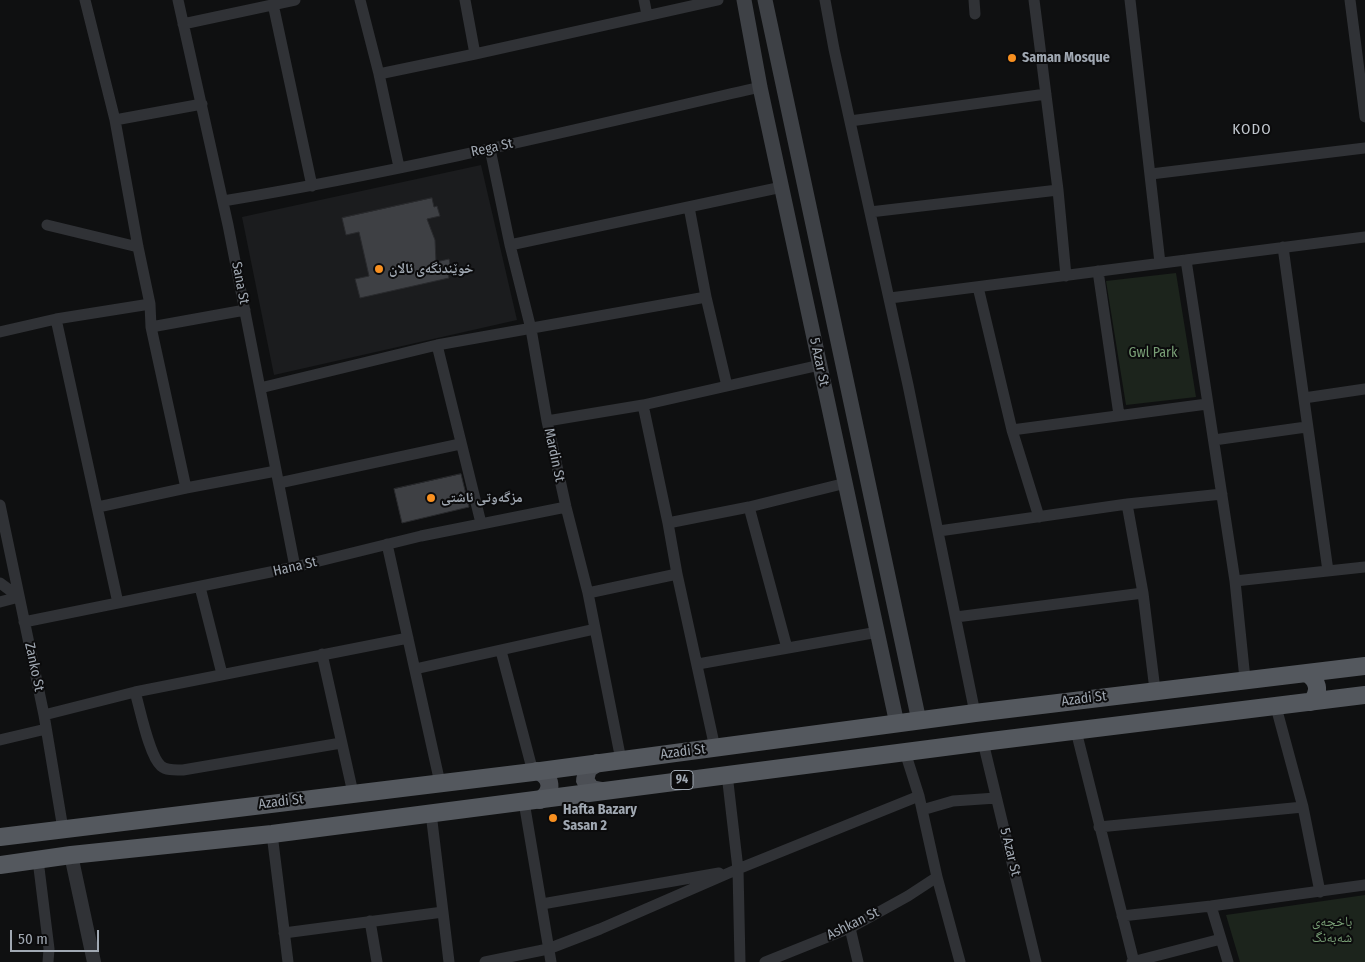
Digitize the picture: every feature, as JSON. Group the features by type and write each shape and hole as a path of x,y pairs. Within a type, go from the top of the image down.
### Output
{"highway":[{"name":"Azadi St","path":"0,837 440,784 975,713 1364,666"},
{"path":"1364,666 1356,672 1353,680 1356,689 1365,695"},
{"path":"1306,673 1311,675 1317,683 1317,694 1311,702"},
{"name":"Azadi St","path":"0,865 71,855 272,834 727,774 1365,695"}],"main road":[{"name":"5 Azar St","path":"744,0 760,87 897,724"},
{"name":"5 Azar St","path":"765,0 919,721"},
{"path":"808,308 830,304"},
{"path":"597,763 588,769 585,780 591,789 602,791"},
{"path":"532,801 548,794 550,784 546,776 535,772"}],"street":[{"path":"85,0 115,120 150,304 151,327 186,488"},
{"name":"Sana St","path":"178,0 223,201 295,567"},
{"path":"183,24 295,0"},
{"path":"360,0 379,74 399,167"},
{"path":"465,0 475,54"},
{"path":"644,0 647,15"},
{"path":"379,74 718,0"},
{"path":"825,0 890,298 975,713"},
{"path":"974,0 975,14"},
{"path":"1034,0 1058,190 1066,276"},
{"path":"1130,0 1160,264"},
{"path":"1350,0 1361,63 1365,117"},
{"path":"273,4 312,186"},
{"name":"Rega St","path":"223,201 312,186 760,87"},
{"path":"850,121 1046,94"},
{"path":"115,120 202,104"},
{"name":"Mardin St","path":"490,148 510,245 531,329 547,421 588,593 621,760"},
{"path":"1151,174 1365,148"},
{"path":"510,245 782,187"},
{"path":"870,212 1058,190"},
{"path":"689,207 706,297 727,386"},
{"path":"46,225 138,247"},
{"path":"890,298 1365,237"},
{"path":"1283,248 1304,398 1306,427 1328,571"},
{"path":"1186,260 1235,580 1245,680"},
{"path":"1098,271 1119,415"},
{"path":"978,287 1012,430 1039,517"},
{"path":"260,388 437,345 706,297"},
{"path":"0,332 56,319 150,304"},
{"path":"151,327 245,310"},
{"path":"56,319 118,603"},
{"path":"437,345 481,523"},
{"path":"547,421 643,405 820,365"},
{"path":"1304,398 1365,389"},
{"path":"1012,430 1207,404"},
{"path":"643,405 715,748"},
{"path":"1214,440 1306,427"},
{"path":"98,507 186,488 278,477 460,444"},
{"path":"668,523 846,483"},
{"path":"939,531 1127,504 1222,494"},
{"path":"1127,504 1156,690"},
{"path":"749,506 787,648"},
{"name":"Hana St","path":"24,622 295,567 481,523 566,507"},
{"name":"Zanko St","path":"0,511 44,715 64,829"},
{"path":"387,544 440,784"},
{"path":"1235,580 1365,567"},
{"path":"588,593 677,574"},
{"path":"0,583 19,597"},
{"path":"200,586 222,674"},
{"path":"956,617 1142,592"},
{"path":"0,602 19,597"},
{"path":"415,669 595,629"},
{"path":"698,664 878,632"},
{"path":"44,715 136,692 408,638"},
{"path":"501,651 535,772"},
{"path":"322,654 353,793"},
{"path":"136,692 153,754 161,766 171,770 184,770 341,743"},
{"path":"1276,706 1302,808 1320,892"},
{"path":"0,740 46,729"},
{"path":"1076,731 1133,962 1221,939"},
{"name":"5 Azar St","path":"983,742 1036,962"},
{"path":"905,752 919,796 937,877 960,962"},
{"path":"727,774 738,869 740,962"},
{"path":"485,962 548,949 609,925 738,869 919,796"},
{"path":"922,810 953,801 996,798"},
{"path":"532,801 542,904 551,962"},
{"path":"1099,827 1302,808"},
{"path":"431,813 449,962"},
{"path":"272,834 288,962"},
{"path":"71,855 94,962"},
{"path":"38,860 49,948 48,962"},
{"path":"542,904 738,869"},
{"name":"Ashkan St","path":"765,962 850,928 908,896 937,877"},
{"path":"1122,916 1365,885"},
{"path":"1211,906 1228,962"},
{"path":"284,933 443,912"},
{"path":"370,921 377,962"},
{"path":"850,928 858,962"}],"shaded area":[{"name":"خوێندنگەی ئالان","path":"481,165 517,320 274,375 242,217"}],"green space":[{"name":"Gwl Park","path":"1176,273 1196,397 1126,405 1106,281"},
{"name":"باخچەی شەبەنگ","path":"1365,895 1365,962 1240,962 1226,915"}],"building":[{"path":"432,198 434,207 437,206 440,216 427,219 435,240 436,262 449,259 451,268 447,269 449,278 360,298 355,279 369,276 359,232 346,235 342,218"},
{"name":"مزگەوتی ئاشتی","path":"461,474 469,507 402,523 394,489"}],"place":[{"name":"Saman Mosque","path":"1012,58"},
{"name":"خوێندنگەی ئالان","path":"379,269"},
{"name":"مزگەوتی ئاشتی","path":"431,498"},
{"name":"Hafta Bazary Sasan 2","path":"553,818"}],"district":[{"name":"KODO","path":"1252,130"}]}
